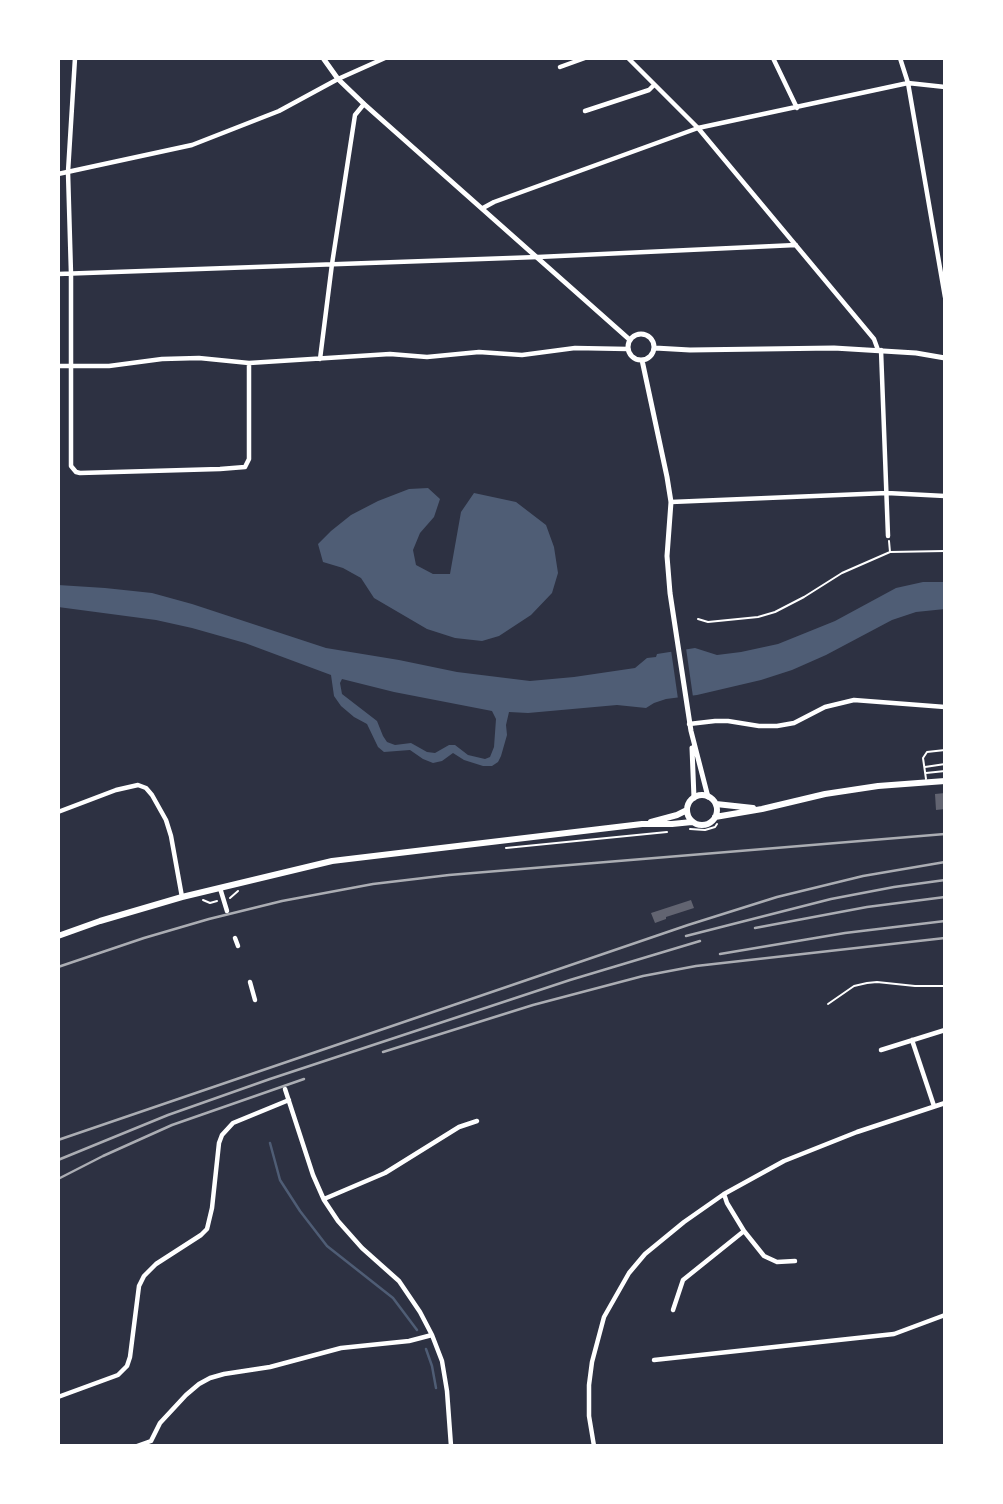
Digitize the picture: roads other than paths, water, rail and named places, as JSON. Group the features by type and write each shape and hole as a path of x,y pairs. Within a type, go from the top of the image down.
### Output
{"main road":[{"path":"58,936 182,897 332,861 642,824 692,822 702,825 825,794 878,786 945,781"},
{"path":"692,822 688,817 689,803 701,796 708,797 716,804 762,809"},
{"path":"716,804 717,820"},
{"path":"642,824 687,810"}],"street":[{"path":"75,58 68,172 71,274 70,463 73,469 80,473 242,468 247,465 249,362"},
{"path":"323,58 338,79 364,104 630,340"},
{"path":"58,174 192,145 279,111 338,79 386,58"},
{"path":"560,67 585,58"},
{"path":"628,58 698,128 874,339 880,350 888,536"},
{"path":"774,58 797,108"},
{"path":"900,58 908,83 945,297"},
{"path":"483,208 698,128 908,83 945,87"},
{"path":"585,111 649,90 654,85"},
{"path":"320,359 355,115 364,104"},
{"path":"58,274 796,245"},
{"path":"645,334 651,338 655,348 650,357 642,360 635,359 628,349 630,340 636,335 645,334"},
{"path":"58,366 109,366 174,358 249,362 390,354 427,357 478,352 522,355 575,348 628,349"},
{"path":"655,348 834,348 916,353 945,358"},
{"path":"642,360 671,502 668,576 685,698 708,797"},
{"path":"671,502 887,493 945,496"},
{"path":"690,728 715,721 778,726 794,723 825,707 854,699 945,706"},
{"path":"690,728 694,798"},
{"path":"58,812 116,790 138,785 146,788 166,820 182,897"},
{"path":"219,887 227,911"},
{"path":"235,938 238,946"},
{"path":"250,982 255,1000"},
{"path":"881,1050 945,1030"},
{"path":"912,1040 934,1107"},
{"path":"285,1089 313,1175 324,1199 338,1221 362,1248 399,1281 432,1335 442,1361 451,1446"},
{"path":"58,1397 118,1376 127,1366 139,1286 144,1276 149,1269 207,1229 222,1135 233,1123 289,1100"},
{"path":"594,1446 589,1416 592,1362 604,1317 629,1273 645,1254 724,1194 784,1161 857,1132 945,1103"},
{"path":"324,1199 385,1173 459,1127 477,1121"},
{"path":"724,1194 744,1231 764,1256 777,1262 795,1261"},
{"path":"673,1310 683,1280 744,1231"},
{"path":"654,1360 894,1334 945,1315"},
{"path":"137,1446 151,1441 160,1423 186,1395 210,1378 270,1367 341,1348 409,1341 432,1335"}],"lane":[{"path":"926,783 923,758 927,752 945,750"},
{"path":"924,767 945,764"},
{"path":"925,773 945,771"},
{"path":"828,1004 853,986 866,983 945,986"}],"water":[{"path":"428,488 440,499 434,517 420,533 413,550 416,565 433,574 450,574 461,512 474,493 516,502 546,525 554,547 558,573 552,593 531,615 499,636 482,641 455,638 427,629 374,598 361,578 343,568 323,562 318,544 351,515 409,489"},
{"path":"923,582 945,582 945,609 916,612 892,620 792,670 697,695 666,699 646,708 617,705 528,713 509,712 507,735 501,756 492,766 464,760 453,753 442,761 433,763 410,750 384,752 378,747 367,724 341,706 334,696 331,675 245,643 156,620 58,607 58,585 152,593 326,648 457,672 530,681 635,668 657,654 695,648 717,655 778,644 835,621 896,588","holes":["342,679 492,711 496,719 494,747 490,757 485,759 468,755 455,745 449,745 435,753 427,752 411,743 395,745 387,742 377,721 342,694 340,683"]}],"waterway":[{"path":"270,1143 280,1180 327,1246 393,1298 417,1330"},
{"path":"426,1349 436,1388"}],"railway":[{"path":"58,967 209,919 282,901 373,884 449,875 945,834"},
{"path":"58,1140 777,897 863,876 945,862"},
{"path":"686,936 831,899 945,880"},
{"path":"755,928 867,907 945,897"},
{"path":"720,954 845,933 945,921"},
{"path":"383,1052 533,1005 643,976 696,966 945,938"},
{"path":"58,1160 168,1115 270,1079 570,980 700,941"},
{"path":"58,1179 172,1125 304,1079"}]}
